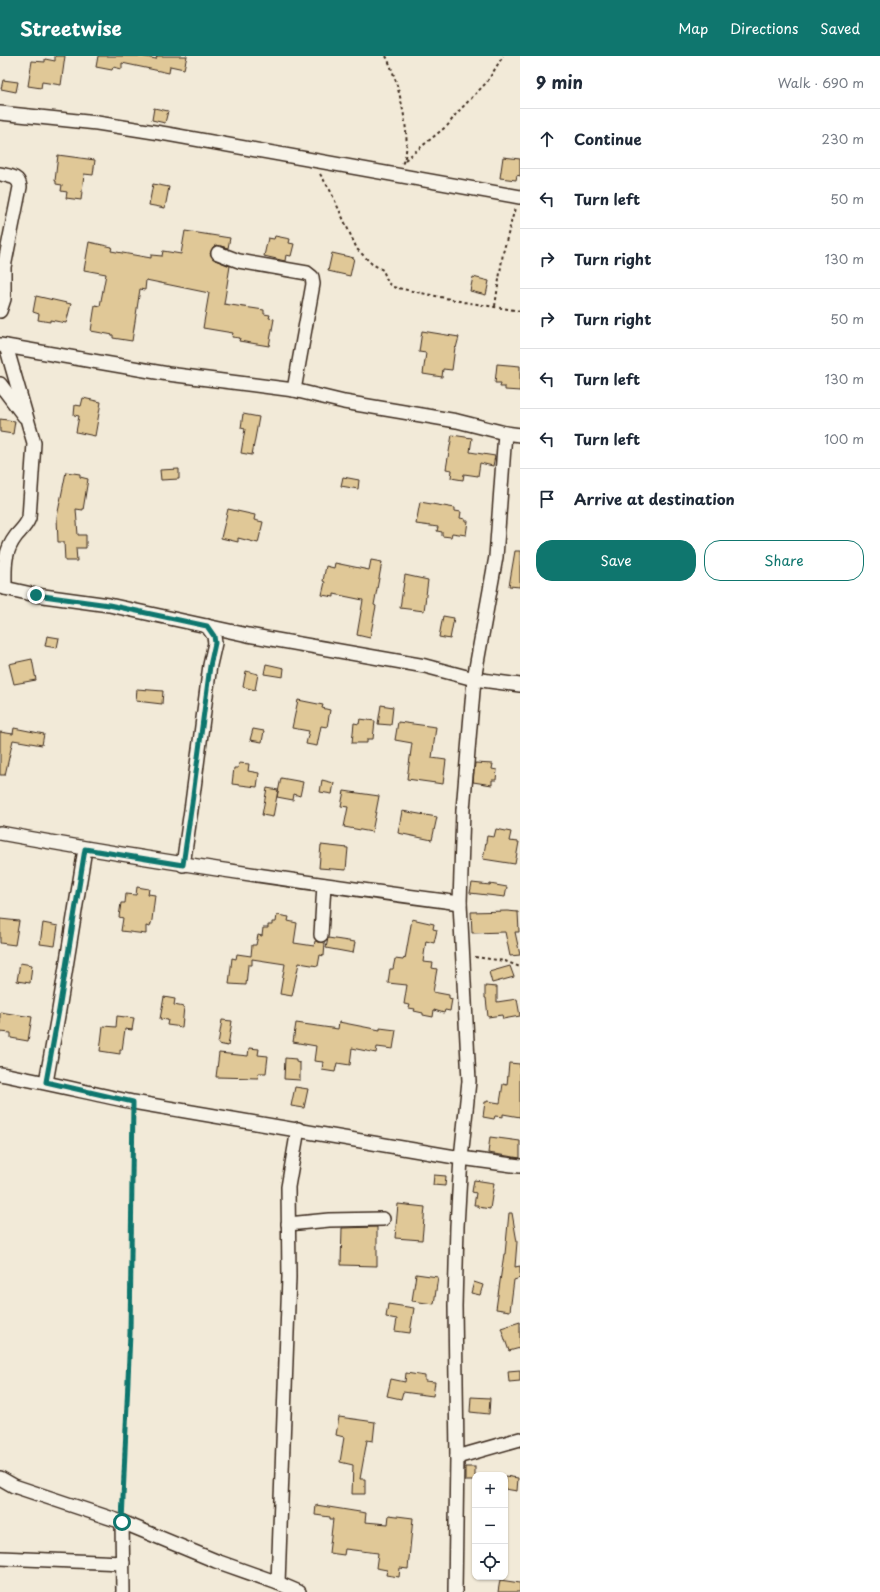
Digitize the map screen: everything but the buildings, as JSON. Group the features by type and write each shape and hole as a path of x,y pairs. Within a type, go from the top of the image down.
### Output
{"street":[{"path":"0,113 97,123 167,134 519,197"},
{"path":"0,174 16,178 20,182 20,187 4,267 4,299 0,311"},
{"path":"218,253 239,261 307,273 312,277 313,284 310,306 294,390"},
{"path":"520,435 505,433 457,421 344,402 294,390 168,374 3,345 34,443 30,518 27,525 11,543 6,554 2,587 36,595 109,605 269,639 425,666 474,679 520,685"},
{"path":"0,384 29,424"},
{"path":"455,1592 455,1306 457,1226 461,1158 469,1081 464,956 460,903 463,810 474,679 496,557 505,433"},
{"path":"183,865 210,666 215,643 214,636 207,626"},
{"path":"0,833 183,865 460,903"},
{"path":"46,1082 85,849"},
{"path":"321,935 324,885"},
{"path":"0,1074 46,1082 133,1102 461,1158 520,1166"},
{"path":"278,1583 289,1277 288,1187 298,1129"},
{"path":"288,1224 329,1220 383,1219"},
{"path":"456,1457 520,1439"},
{"path":"0,1478 14,1486 122,1522 216,1562 278,1583 299,1592"},
{"path":"122,1522 123,1592"},
{"path":"0,1558 122,1563"}],"path":[{"path":"386,56 396,81 404,114 406,146 405,160"},
{"path":"396,174 405,160 448,125 456,114 487,82 503,56"},
{"path":"311,159 330,190 357,249 372,264 383,270 388,283 393,287 464,302 520,311"},
{"path":"494,306 503,253 519,197"},
{"path":"464,956 505,961 520,967"},
{"path":"122,1522 130,1333 133,1102"}],"route":[{"path":"36,595 109,605 207,626 214,636 215,643 210,666 183,865 85,849 46,1082 133,1102 130,1333 122,1522"}]}
